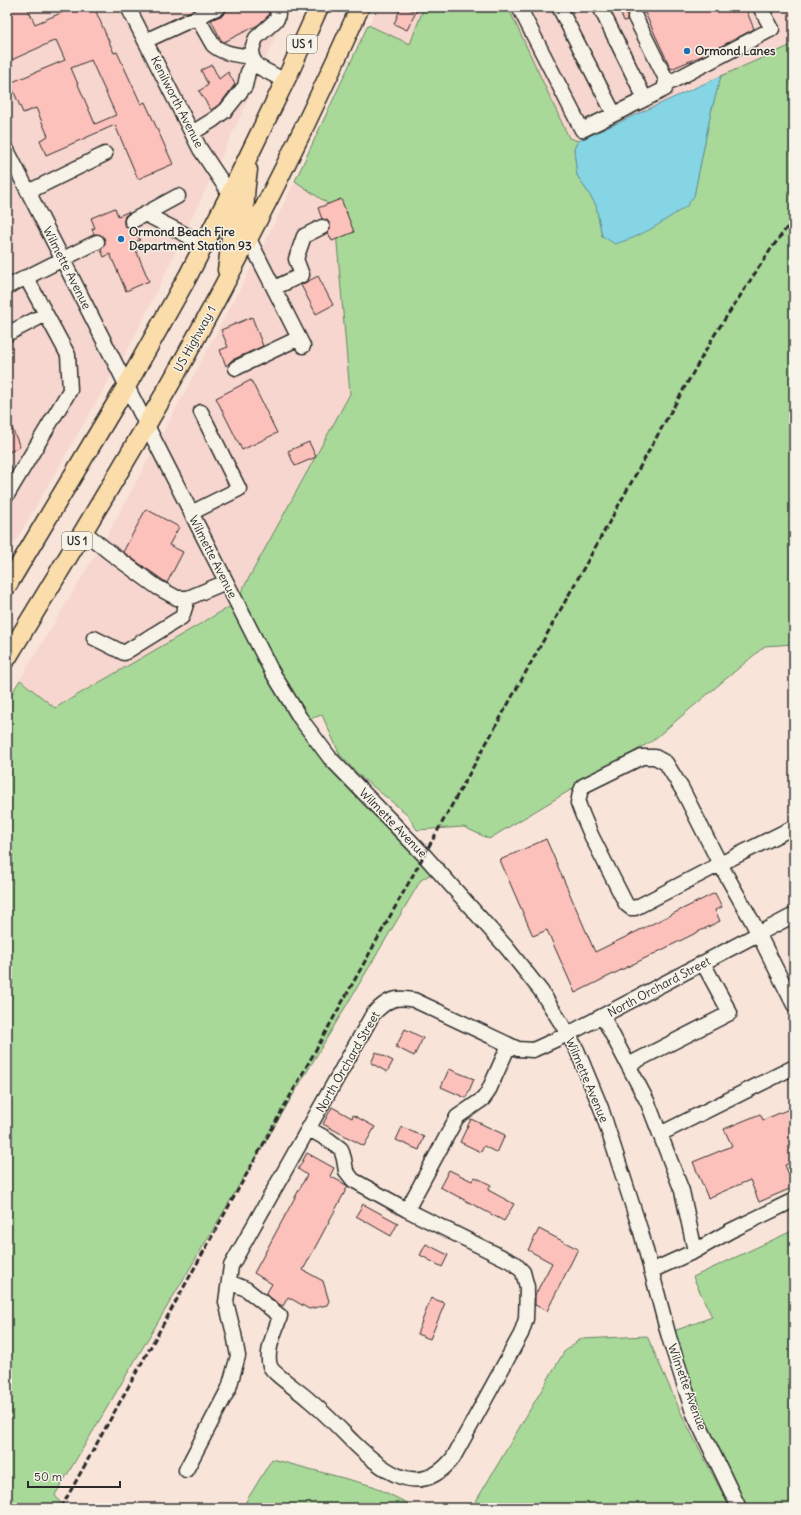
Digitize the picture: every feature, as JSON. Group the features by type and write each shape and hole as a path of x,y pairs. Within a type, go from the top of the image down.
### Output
{"main road":[{"name":"US 1","path":"7,586 127,385 204,244 285,81 319,7"},
{"path":"348,35 354,7"},
{"name":"US Highway 1","path":"7,658 147,424 249,238 280,177 360,7"},
{"path":"249,238 244,217 244,198 250,153"},
{"path":"224,284 232,240 230,194"}],"street":[{"name":"Kenilworth Avenue","path":"128,7 200,149 230,194"},
{"path":"145,41 219,7"},
{"path":"192,133 226,110 245,86 248,72 254,61 252,46 256,38 277,19 278,14 276,7"},
{"path":"519,7 582,130 665,89 665,82 635,17"},
{"path":"560,7 614,114"},
{"path":"600,7 645,99"},
{"path":"665,82 772,29 760,7"},
{"path":"197,17 216,48 254,61 285,81"},
{"name":"Wilmette Avenue","path":"7,150 271,670 300,718 330,758 424,855 507,948 541,991 577,1050 601,1108 641,1232 669,1337 693,1412 739,1508"},
{"path":"28,192 104,154"},
{"path":"132,221 178,196"},
{"path":"145,214 204,244"},
{"path":"274,288 302,275 296,259 304,236 322,227"},
{"path":"236,368 301,342 249,238"},
{"path":"7,287 98,242"},
{"path":"7,495 60,409 70,390 68,355 26,277"},
{"path":"7,334 46,314"},
{"path":"191,513 240,489 201,412"},
{"path":"83,531 157,588 177,598 188,598 226,582"},
{"path":"94,638 124,653 182,617 188,598"},
{"path":"794,827 720,864 635,908 631,908 626,904 592,837 578,803 583,786 642,757 655,757 666,763 682,789 720,864 759,934 794,1005"},
{"name":"North Orchard Street","path":"186,1470 229,1388 238,1356 226,1302 231,1266 373,1014 387,1001 396,998 414,1000 518,1049 533,1050 603,1017 794,915"},
{"path":"628,1065 730,1013 703,964"},
{"path":"603,1017 648,1103 682,1191 695,1251"},
{"path":"407,1210 457,1116 483,1099 488,1092 509,1045"},
{"path":"660,1134 794,1067"},
{"path":"229,1282 251,1292 280,1316 268,1357 271,1368 309,1400 374,1462 407,1479 423,1478 436,1474 453,1458 521,1334 526,1319 527,1287 524,1272 514,1262 407,1210 353,1180 346,1171 341,1150 329,1140 309,1129"},
{"path":"651,1271 695,1251 730,1231 794,1200"}],"shaded area":[{"path":"7,7 120,7 194,152 211,178 132,342 122,359 7,135"},
{"path":"136,7 288,7 244,109 218,163 207,146"},
{"path":"377,7 424,7 411,44 369,25"},
{"path":"508,7 790,7 794,20 794,44 578,141 569,138"},
{"path":"7,166 54,256 7,280"},
{"path":"295,181 334,207 350,394 240,594 161,436 254,263 299,354 312,349 262,248"},
{"path":"59,268 113,373 7,556 7,294"},
{"path":"153,451 231,606 55,708 20,680 109,532","holes":["183,590 197,594 189,618 186,622 128,658 120,658 84,641 91,630 123,646 176,613"]}],"green space":[{"path":"424,7 508,7 569,138 578,141 574,149 577,175 596,205 602,236 694,196 711,112 721,76 794,44 794,644 765,646 652,741 489,839 464,827 417,830 407,814 360,776 340,755 322,715 309,719 306,715 277,667 240,594 350,394 334,208 295,181 368,25 410,44"},
{"path":"231,606 264,673 391,831 431,874 421,880 55,1495 64,1508 7,1508 7,701 20,680 55,708"},
{"path":"794,1230 794,1508 747,1508 700,1410 674,1331 712,1317 693,1277"},
{"path":"647,1336 683,1417 730,1508 472,1508 564,1352 580,1339"},
{"path":"272,1459 373,1486 417,1508 242,1508"}],"water":[{"path":"721,76 711,112 694,196 687,206 653,228 633,238 615,244 602,236 596,205 577,175 574,149 578,141"}],"building":[{"path":"7,7 27,7 35,24 75,7 94,7 114,53 117,52 141,104 145,102 173,164 138,179 115,125 46,155 40,140 48,136 36,108 23,113 10,83 65,60 56,40 7,62","holes":["91,60 116,115 95,124 71,68"]},
{"path":"229,7 268,7 269,15 258,25 224,42 221,40 211,20 223,15"},
{"path":"401,7 405,7 416,12 407,30 394,24"},
{"name":"Ormond Lanes","path":"618,7 745,7 754,29 704,55 671,69 645,13 640,10 632,9 628,13 627,20 624,21"},
{"path":"212,65 219,79 228,72 235,84 221,103 211,110 199,91 208,85 201,70"},
{"path":"341,199 354,232 332,241 328,233 330,224 327,220 322,219 318,208"},
{"path":"115,208 118,216 128,212 129,213 125,216 124,225 128,228 135,229 140,240 133,243 149,281 126,291 110,254 104,257 101,250 105,243 104,238 101,235 94,234 92,229 95,228 91,218"},
{"path":"318,276 333,305 316,314 301,285"},
{"path":"252,317 263,346 232,360 226,366 220,350 228,347 221,330"},
{"path":"251,380 277,433 242,450 216,398"},
{"path":"7,416 20,447 7,453"},
{"path":"309,442 316,457 295,466 288,451"},
{"path":"146,509 179,527 169,545 183,552 167,583 123,552"},
{"path":"546,839 595,952 715,893 722,907 715,910 720,921 575,993 547,930 533,936 500,860"},
{"path":"405,1029 423,1038 414,1056 396,1047"},
{"path":"376,1052 393,1061 387,1072 371,1063"},
{"path":"449,1069 474,1079 466,1098 441,1087"},
{"path":"332,1107 352,1118 353,1115 375,1127 364,1146 323,1124"},
{"path":"794,1107 794,1161 785,1165 794,1187 759,1202 750,1180 708,1198 693,1162 732,1146 724,1129 760,1114 763,1120"},
{"path":"471,1119 505,1135 497,1153 484,1146 481,1152 460,1142"},
{"path":"402,1127 424,1137 419,1150 396,1140"},
{"path":"307,1153 334,1168 330,1176 348,1186 303,1270 323,1281 329,1301 327,1305 309,1309 288,1297 283,1306 279,1304 266,1294 272,1284 254,1273 307,1175 298,1169"},
{"path":"449,1170 472,1181 475,1177 491,1185 488,1190 514,1204 504,1221 440,1187"},
{"path":"363,1204 398,1223 391,1236 356,1216"},
{"path":"539,1229 578,1249 547,1311 535,1305 535,1295 552,1263 528,1250"},
{"path":"426,1244 448,1255 442,1267 420,1255"},
{"path":"431,1298 445,1303 430,1339 417,1334"}],"railway":[{"path":"61,1508 661,429 715,334 771,249 794,218"}],"place":[{"name":"Ormond Lanes","path":"687,51"},
{"name":"Ormond Beach Fire Department Station 93","path":"121,239"}]}
